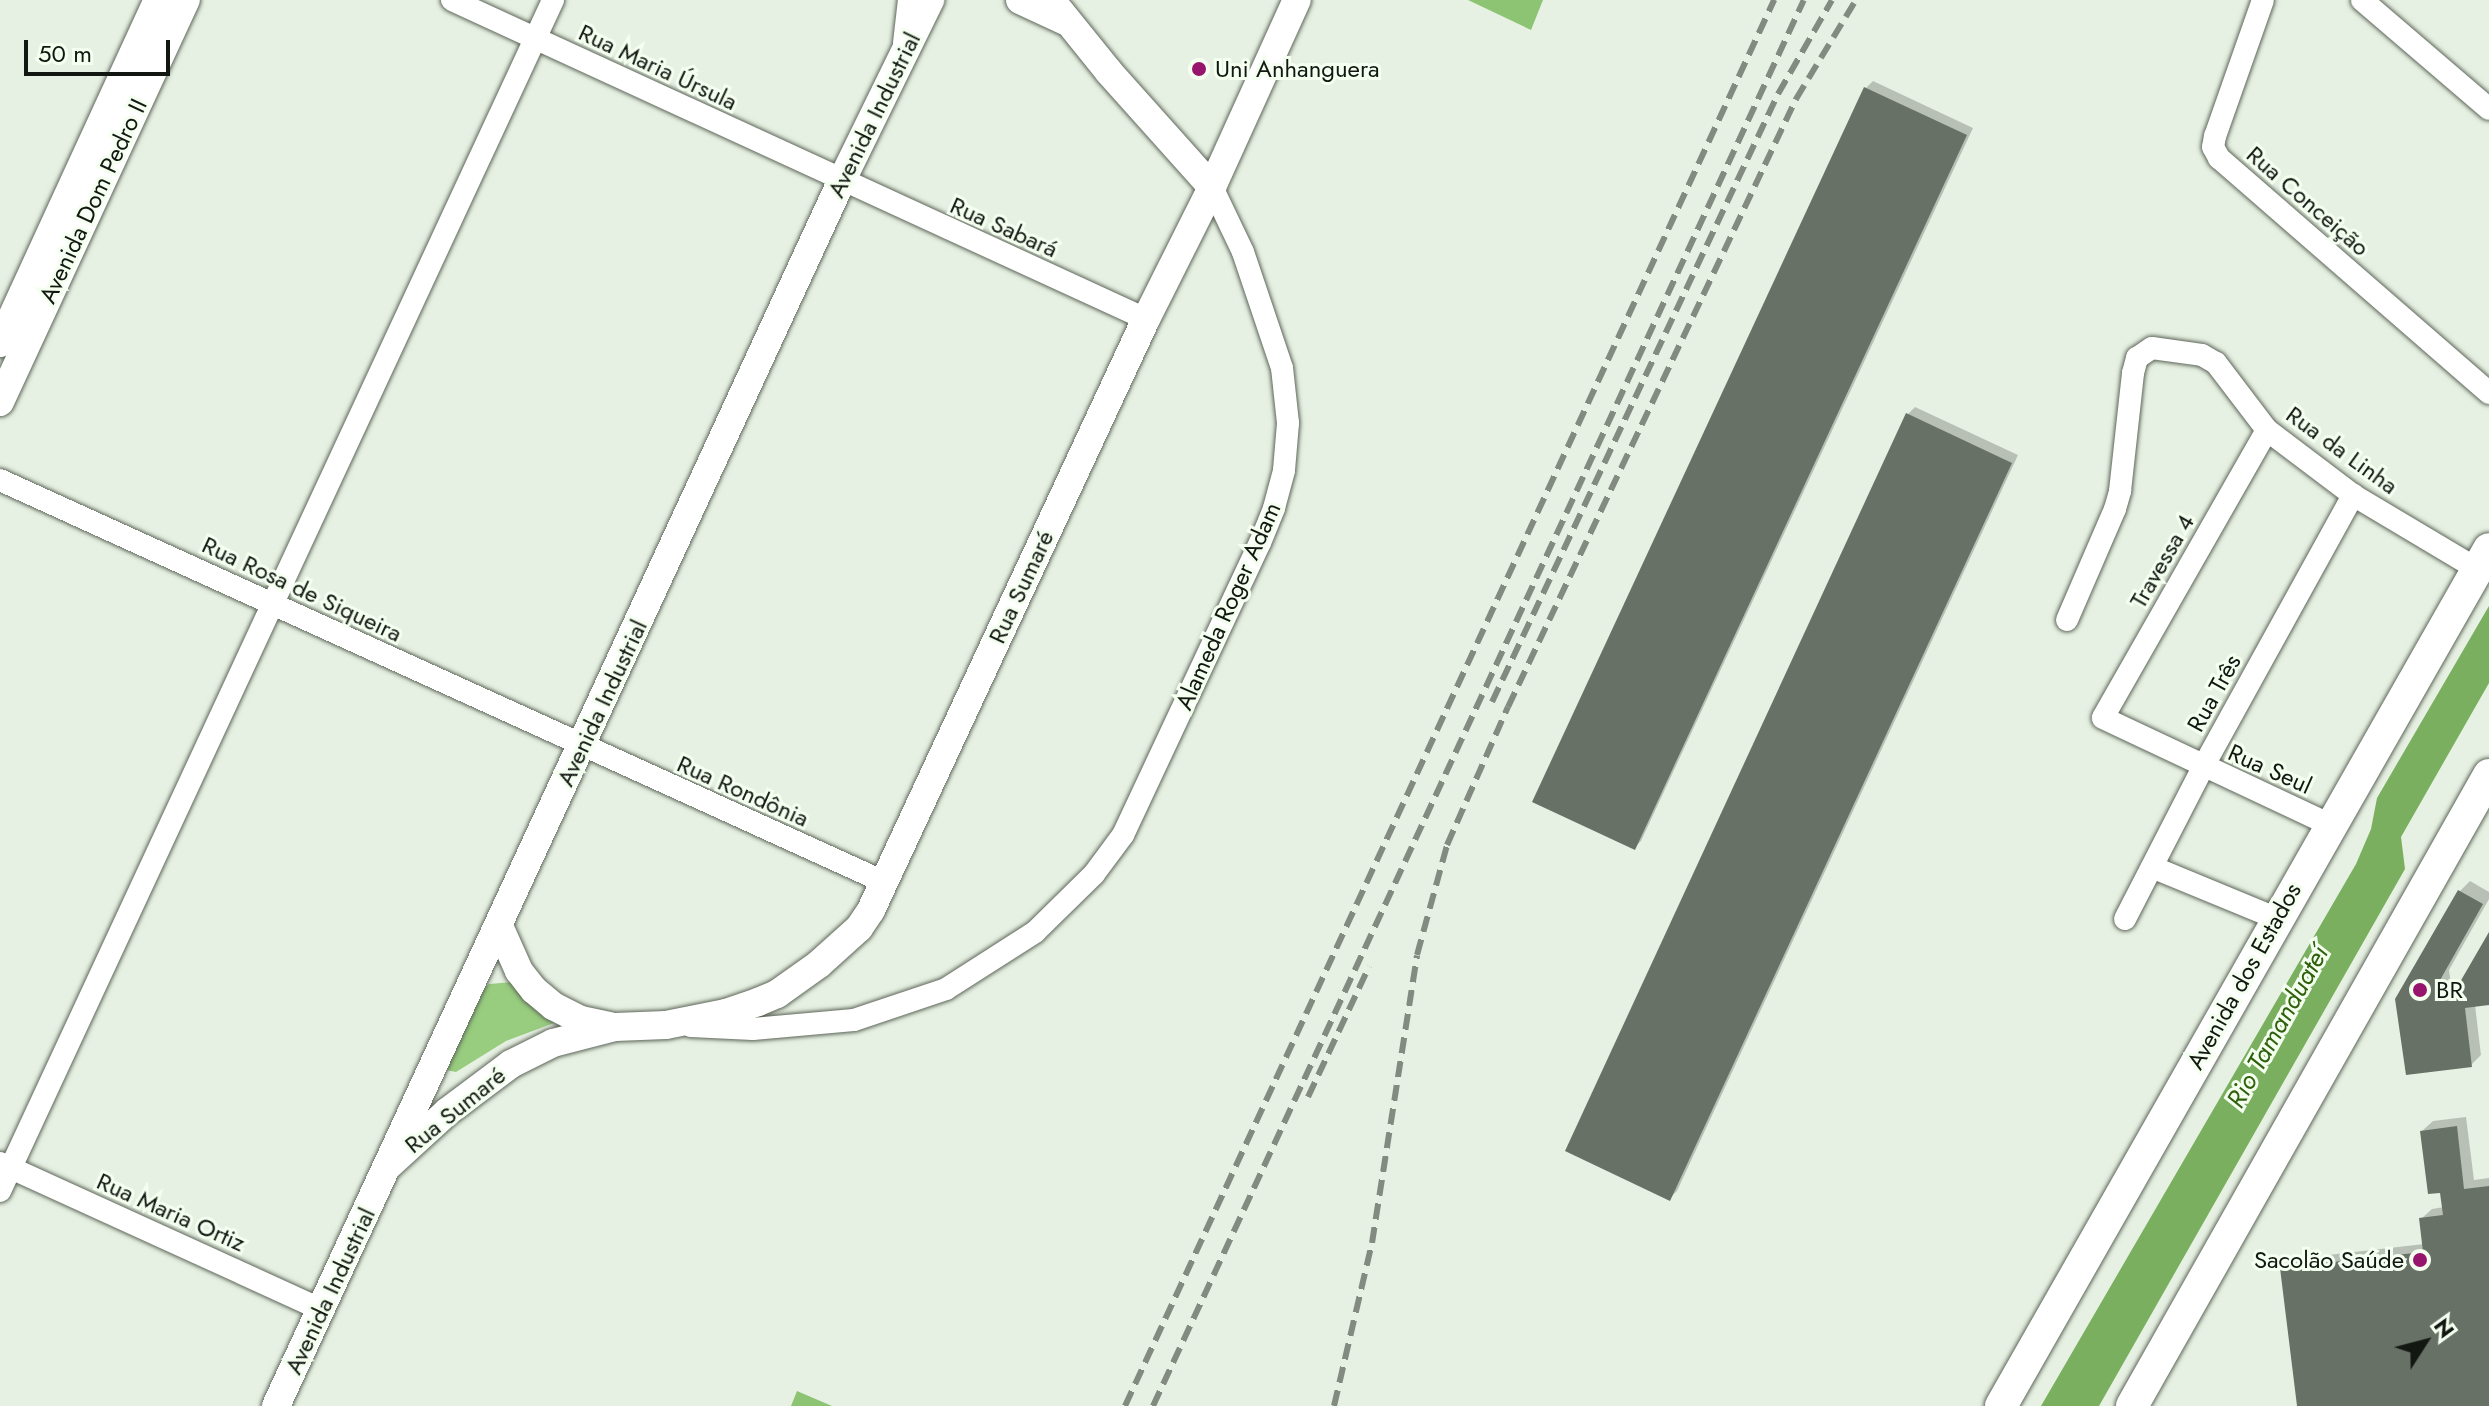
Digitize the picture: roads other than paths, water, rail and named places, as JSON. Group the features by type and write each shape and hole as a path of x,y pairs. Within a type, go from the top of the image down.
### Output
{"highway":[{"name":"Avenida dos Estados","path":"2001,1406 2483,559"},
{"path":"2132,1406 2487,782"}],"main road":[{"name":"Avenida Dom Pedro II","path":"0,343 158,0"},
{"name":"Avenida Dom Pedro II","path":"0,402 186,0"},
{"path":"919,7 953,0"},
{"name":"Alameda Roger Adam","path":"1020,0 1058,11 1212,187"},
{"name":"Rua Sumaré","path":"388,1166 447,1112 511,1064 553,1043 615,1027 666,1025 726,1013 777,994 852,935 871,910 1297,0"},
{"name":"Avenida Industrial","path":"276,1406 903,54 919,7"},
{"path":"1183,241 1185,186 1178,151 1207,156 1232,138"},
{"name":"Rua Sumaré","path":"499,926 519,971 534,990 553,1006 581,1020 615,1027"}],"street":[{"name":"Rua Maria Úrsula","path":"452,0 841,182"},
{"path":"0,1191 5,1165 272,604 553,0"},
{"name":"Rua Conceição","path":"2263,0 2215,136 2213,147 2219,158 2489,393"},
{"path":"2362,0 2489,109"},
{"name":"Rua Sabará","path":"841,182 1146,319"},
{"name":"Alameda Roger Adam","path":"666,1025 753,1029 824,1024 883,1013 946,989 1035,932 1094,874 1123,835 1247,571 1274,508 1284,470 1288,423 1282,368 1261,300 1212,187"},
{"name":"Rua da Linha","path":"2067,620 2118,500 2133,373 2137,358 2143,351 2152,348 2202,355 2216,363 2267,430 2353,495 2483,559"},
{"name":"Travessa 4","path":"2103,718 2267,430"},
{"name":"Rua Rosa de Siqueira","path":"0,480 582,746"},
{"name":"Rua Três","path":"2125,919 2203,767 2353,495"},
{"name":"Rua Seul","path":"2103,718 2330,825"},
{"name":"Rua Rondônia","path":"582,746 884,882"},
{"path":"2152,867 2276,918"},
{"path":"777,994 793,1013 824,1024"},
{"name":"Rua Maria Ortiz","path":"5,1165 321,1309"}],"water":[{"name":"Rio Tamanduateí","path":"2489,606 2489,683 2401,837 2405,869 2099,1406 2041,1406 2356,864 2371,829 2377,798"}],"railway":[{"path":"1125,1406 1774,0"},
{"path":"1153,1406 1804,0"},
{"path":"1492,702 1778,94 1832,0"},
{"path":"1334,1406 1372,1243 1417,955 1447,845 1508,707 1796,99 1856,0"},
{"path":"1308,1097 1369,967"}],"place":[{"name":"Uni Anhanguera","path":"1199,69"},
{"name":"BR","path":"2420,990"},
{"name":"Sacolão Saúde","path":"2420,1260"}]}
